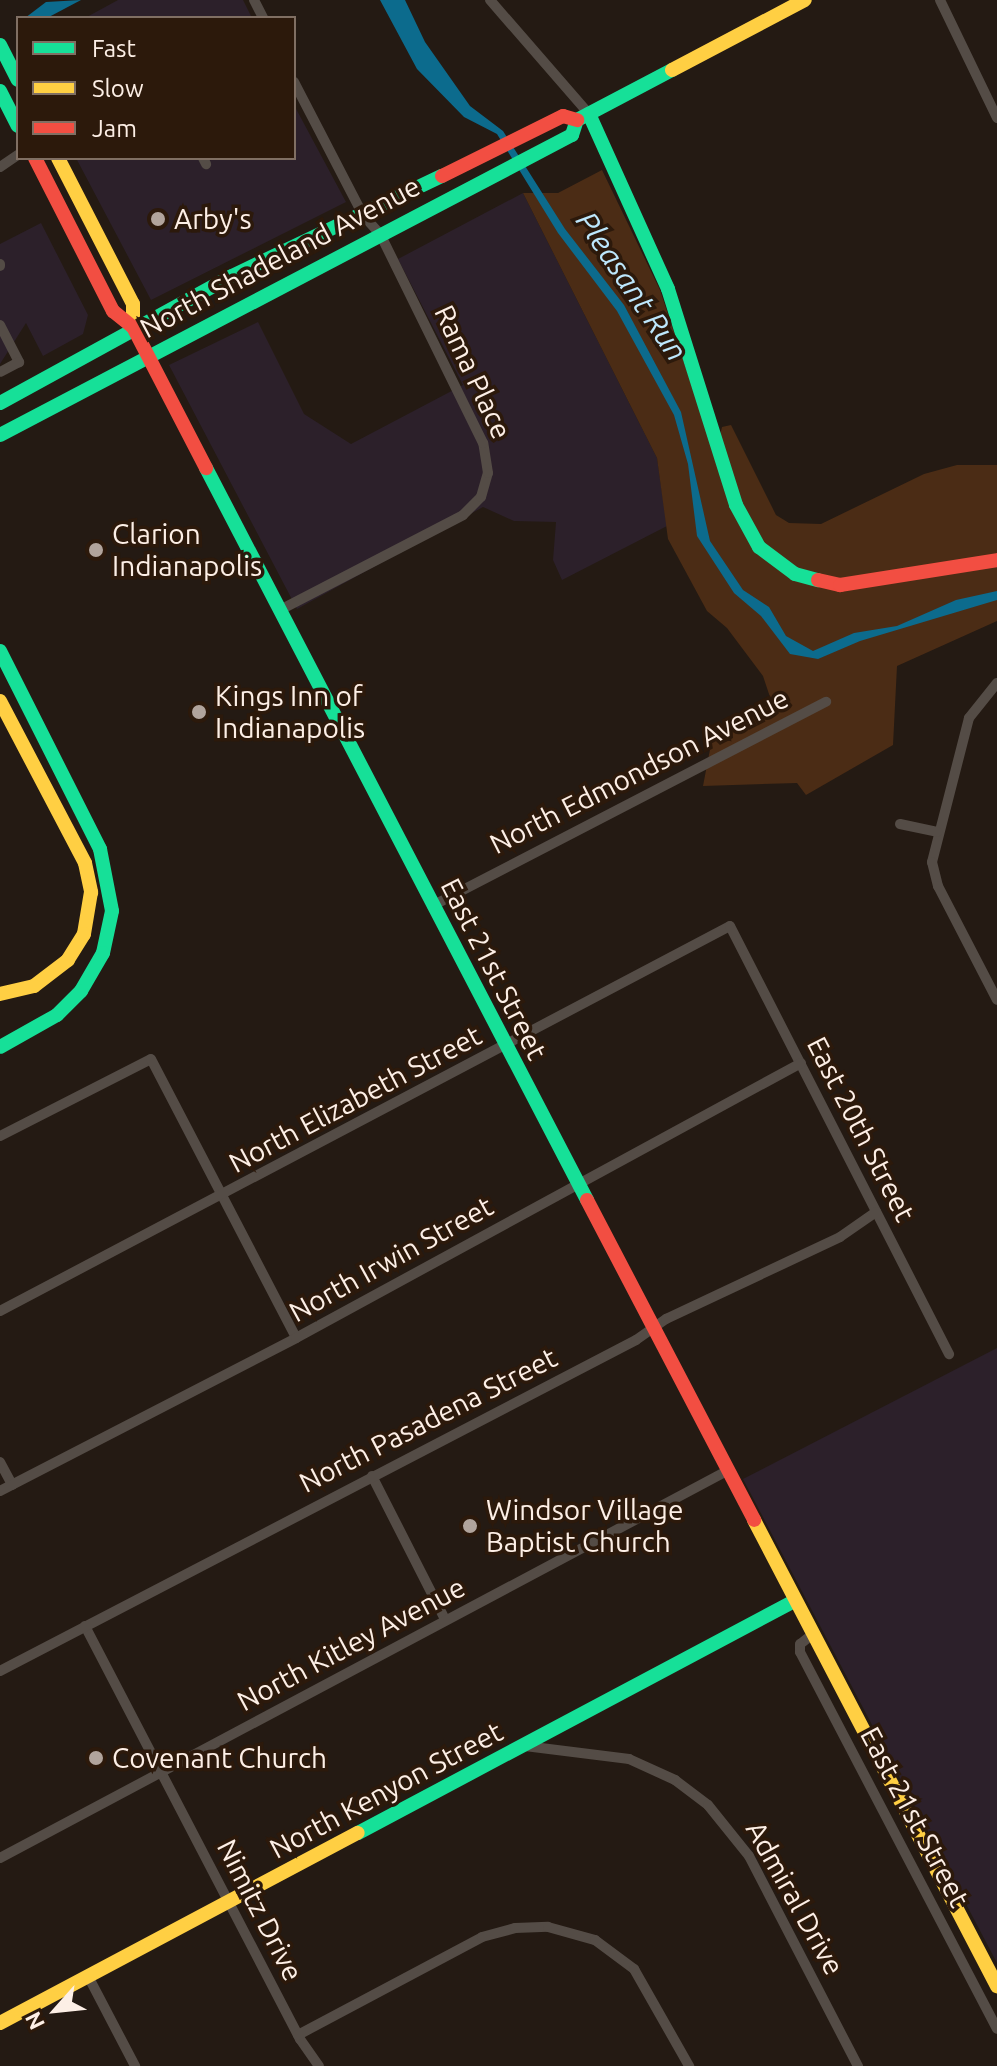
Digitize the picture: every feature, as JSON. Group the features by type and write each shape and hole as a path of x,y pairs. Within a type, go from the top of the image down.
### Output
{"main road":[{"name":"North Shadeland Avenue","path":"0,403 133,327 563,116 583,117 805,0"},
{"path":"2,48 16,76"},
{"path":"0,91 16,122"},
{"name":"North Shadeland Avenue","path":"0,435 572,135 583,117"},
{"path":"583,117 668,289 736,505 759,547 795,574 840,585 997,560"},
{"name":"East 21st Street","path":"36,160 113,311 133,327 725,1472 997,1986"},
{"name":"East 21st Street","path":"59,160 133,304 133,327"},
{"path":"0,651 100,849 112,911 103,953 75,998 49,1020 0,1047"},
{"path":"0,701 85,863 91,892 84,934 68,960 34,986 0,994"},
{"name":"North Kenyon Street","path":"0,2023 795,1601"}],"street":[{"path":"490,0 583,117"},
{"path":"940,0 997,118"},
{"name":"Rama Place","path":"280,610 463,515 481,497 488,473 483,443 380,234 363,215 296,86"},
{"path":"0,325 19,362 0,372"},
{"path":"997,683 969,718 937,832 932,862 936,882 997,1000"},
{"name":"North Edmondson Avenue","path":"432,906 826,702"},
{"path":"900,824 937,832"},
{"name":"North Elizabeth Street","path":"0,1311 730,926"},
{"name":"East 20th Street","path":"730,926 949,1354"},
{"path":"0,1136 151,1059 296,1338"},
{"name":"North Irwin Street","path":"0,1491 296,1338 801,1063"},
{"name":"North Pasadena Street","path":"0,1671 651,1329 840,1237 876,1212"},
{"path":"0,1462 12,1485"},
{"name":"North Kitley Avenue","path":"0,1858 725,1472"},
{"path":"372,1476 445,1619"},
{"name":"Nimitz Drive","path":"85,1626 298,2035 319,2066"},
{"name":"East 21st Street","path":"813,1634 800,1644 800,1652 997,2029"},
{"name":"Admiral Drive","path":"525,1746 629,1759 662,1773 708,1805 749,1856 858,2066"},
{"path":"298,2035 482,1937 520,1927 548,1927 595,1940 634,1969 689,2066"},
{"path":"88,1976 135,2066"}],"shaded area":[{"path":"118,0 243,0 251,16 89,16"},
{"path":"296,109 346,202 151,300 77,160 296,160"},
{"path":"602,170 660,290 715,456 722,427 731,425 776,515 789,523 821,524 924,474 957,465 997,465 997,621 897,666 893,745 806,795 797,783 703,786 712,739 761,712 771,700 763,676 727,628 707,611 668,539 657,458 523,193 558,193"},
{"path":"523,193 657,458 667,526 562,580 553,560 556,522 514,521 483,507 297,609 169,365 258,322 304,414 351,444 463,385 398,259"},
{"path":"41,223 88,315 83,334 43,356 26,323 0,364 0,244"},
{"path":"997,1348 997,1963 743,1479"}],"water":[{"path":"81,0 51,16 28,16 46,2"},
{"name":"Pleasant Run","path":"380,0 405,0 425,42 470,106 503,131 565,229 624,305 681,412 710,541 743,590 769,607 786,636 813,651 854,633 897,626 956,600 997,591 997,600 860,641 818,659 790,654 761,616 734,593 697,536 688,464 674,415 617,311 558,233 497,134 464,117 417,69"}],"traffic: fast":[{"path":"0,45 16,76"},
{"path":"0,435 572,135 577,120 672,70"},
{"path":"0,91 16,122"},
{"path":"589,114 668,289 736,505 759,547 795,574 818,580"},
{"path":"0,403 232,276 442,176"},
{"path":"206,468 587,1200"},
{"path":"0,651 100,849 112,911 103,953 81,991 57,1015 0,1047"},
{"path":"358,1833 795,1601"}],"traffic: slow":[{"path":"672,70 805,0"},
{"path":"59,160 133,304 133,327"},
{"path":"0,701 85,863 91,892 84,934 68,960 34,986 0,994"},
{"path":"754,1520 997,1986"},
{"path":"0,2023 358,1833"}],"traffic: jam":[{"path":"442,176 563,116 577,120"},
{"path":"36,160 113,311 133,327 206,468"},
{"path":"818,580 840,585 997,560"},
{"path":"587,1200 754,1520"}],"place":[{"name":"Arby's","path":"158,219"},
{"name":"Clarion Indianapolis","path":"96,550"},
{"name":"Kings Inn of Indianapolis","path":"199,712"},
{"name":"Windsor Village Baptist Church","path":"470,1526"},
{"name":"Covenant Church","path":"96,1758"}]}
